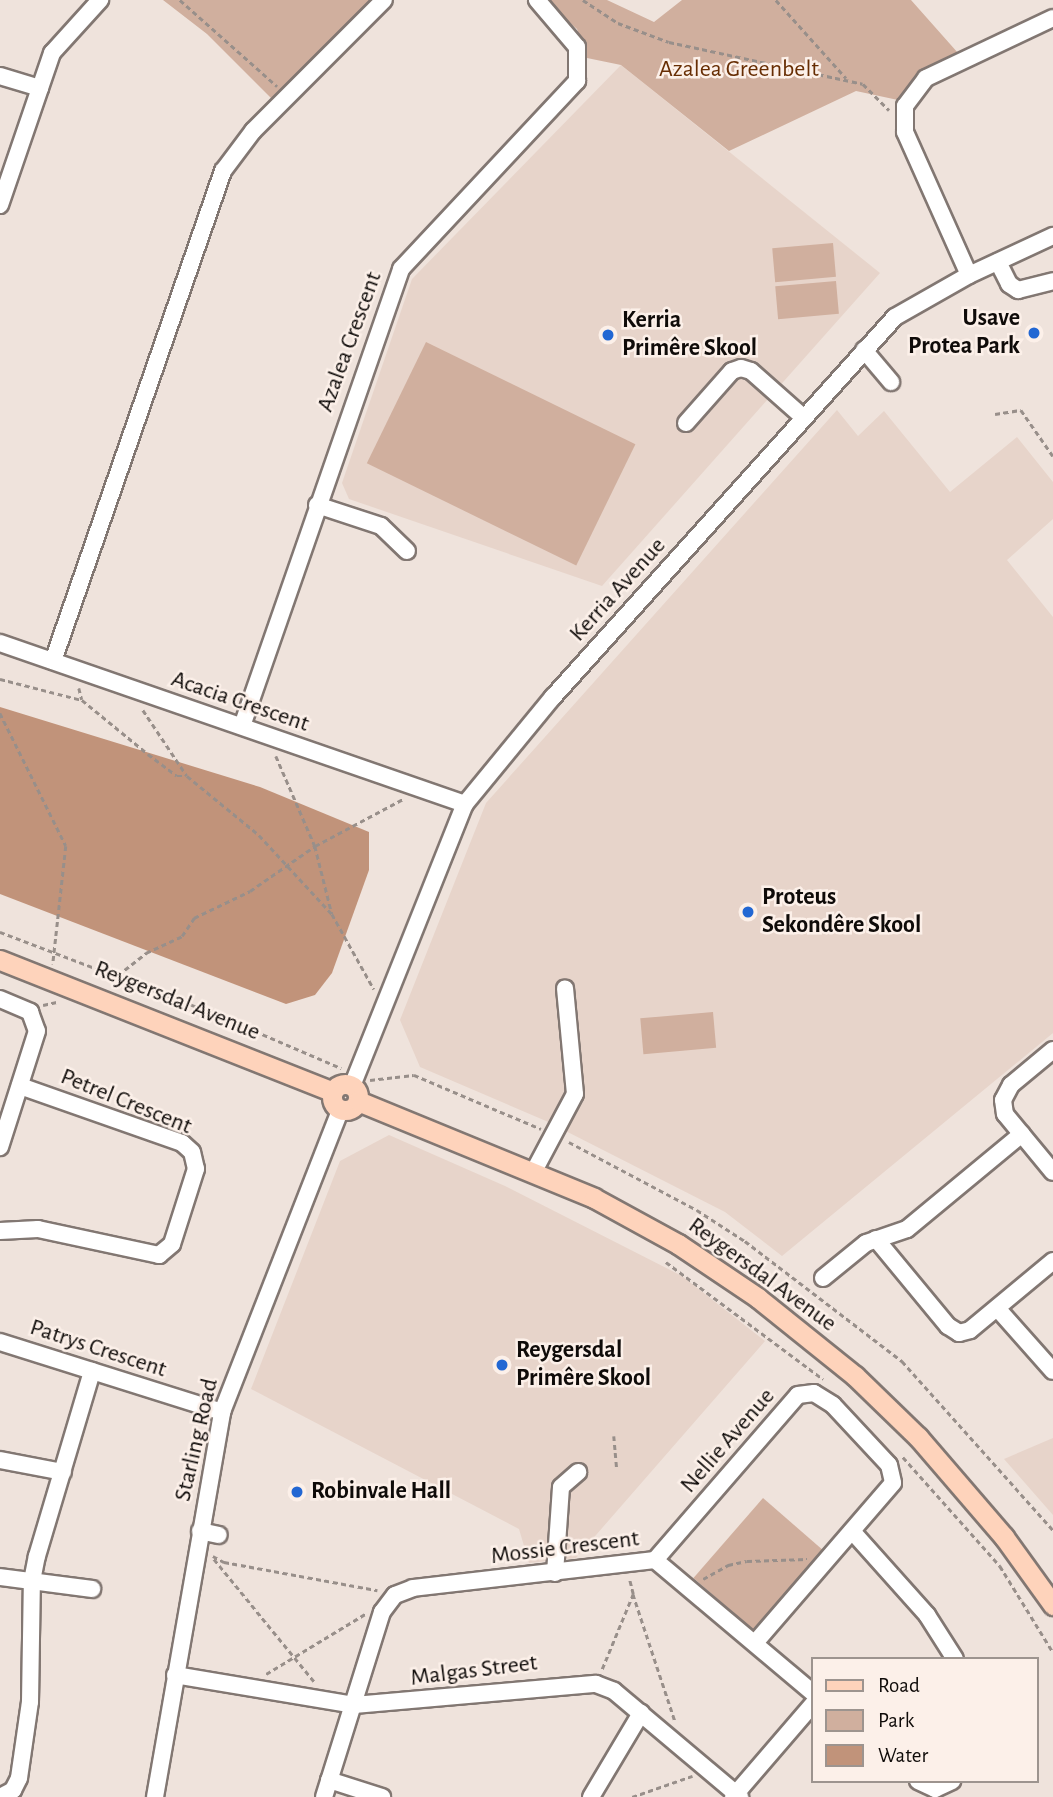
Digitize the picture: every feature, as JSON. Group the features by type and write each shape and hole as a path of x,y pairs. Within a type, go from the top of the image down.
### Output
{"main road":[{"name":"Reygersdal Avenue","path":"0,960 348,1093 534,1171 678,1244 822,1348 948,1469 1053,1605"}],"street":[{"path":"0,205 55,47 100,0"},
{"path":"53,661 217,186 253,131 384,0"},
{"name":"Azalea Crescent","path":"242,726 401,269 567,97 577,81 577,47 537,0"},
{"path":"969,275 905,132 903,117 908,97 926,78 1053,18"},
{"path":"0,76 40,88"},
{"name":"Kerria Avenue","path":"348,1093 465,804 553,697 895,317 969,275 1053,236"},
{"path":"998,262 1009,284 1018,290 1053,281"},
{"path":"864,350 891,383"},
{"path":"686,423 732,371 741,368 751,371 803,417"},
{"path":"317,505 380,526 407,551"},
{"name":"Acacia Crescent","path":"0,643 465,804"},
{"path":"534,1171 575,1094 565,988"},
{"path":"0,999 26,1008 36,1023 20,1086 0,1147"},
{"path":"1053,1050 1005,1094 1005,1114 1053,1172"},
{"name":"Petrel Crescent","path":"0,1231 38,1229 159,1255 172,1244 196,1169 192,1152 182,1143 20,1086"},
{"name":"Starling Road","path":"155,1797 175,1675 203,1544 222,1412 348,1093"},
{"path":"823,1278 876,1239 907,1228 1021,1133"},
{"path":"876,1239 954,1332 967,1332 1053,1261"},
{"path":"997,1308 1053,1371"},
{"name":"Patrys Crescent","path":"0,1342 222,1412"},
{"path":"11,1795 32,1688 32,1581 92,1371"},
{"name":"Nellie Avenue","path":"655,1560 804,1393 819,1395 840,1411 892,1471 893,1483 755,1643"},
{"path":"0,1460 63,1472"},
{"path":"555,1573 561,1487 578,1472"},
{"path":"852,1531 927,1615 954,1657"},
{"path":"203,1544 219,1535"},
{"name":"Mossie Crescent","path":"387,1605 413,1588 655,1560 811,1691"},
{"path":"0,1577 92,1589"},
{"path":"324,1797 387,1605"},
{"name":"Malgas Street","path":"175,1675 354,1705 596,1684"},
{"path":"596,1684 614,1691 704,1765 736,1796 811,1706"},
{"path":"591,1797 641,1713"},
{"path":"329,1780 382,1797"},
{"path":"926,1789 946,1783"}],"path":[{"path":"180,0 288,96"},
{"path":"583,0 618,23 669,42 863,84 893,114 903,117"},
{"path":"776,0 847,79"},
{"path":"995,414 1021,410 1053,456"},
{"path":"73,668 82,700"},
{"path":"0,679 82,700 177,776 187,776"},
{"path":"142,692 143,709 187,776 259,835 332,914"},
{"path":"0,713 66,846 58,889 57,952 50,977"},
{"path":"270,736 315,845 332,914 371,988 389,992"},
{"path":"118,975 146,953 182,936 194,918 288,867 315,845 401,802 411,784"},
{"path":"0,932 118,975 348,1093"},
{"path":"614,1436 617,1468"},
{"path":"203,1544 224,1562 382,1591 387,1605 363,1615 260,1678 258,1689"},
{"path":"203,1544 318,1686 318,1699"},
{"path":"692,1590 715,1570 747,1561 808,1559 823,1565"},
{"path":"625,1564 676,1722 671,1738"},
{"path":"596,1684 633,1594"},
{"path":"632,1797 691,1777 704,1765"}],"shaded area":[{"name":"Kerria Primêre Skool","path":"621,65 880,273 602,586 349,499 342,483 412,279"},
{"name":"Proteus Sekondêre Skool","path":"837,410 858,436 884,411 950,492 1017,437 1053,482 1053,519 1007,560 1053,617 1053,1033 782,1256 725,1212 546,1121 420,1067 400,1020 486,803"},
{"name":"Reygersdal Primêre Skool","path":"389,1135 505,1186 682,1276 765,1341 576,1558 529,1563 519,1529 251,1389 340,1161"},
{"path":"1053,1438 1053,1515 1004,1459"}],"green space":[{"path":"163,0 376,0 274,101 207,34"},
{"name":"Azalea Greenbelt","path":"544,0 607,0 654,22 682,0 911,0 958,53 920,72 898,100 856,91 729,151 621,65 587,58 577,29"},
{"path":"833,243 836,277 775,282 772,248"},
{"path":"836,281 839,314 778,319 775,286"},
{"path":"426,342 635,444 576,565 367,463"},
{"path":"713,1012 716,1048 643,1054 640,1018"},
{"path":"763,1498 823,1550 754,1630 693,1578"}],"water":[{"path":"0,707 260,787 369,832 369,870 332,973 315,995 286,1004 0,894"}],"place":[{"name":"Usave Protea Park","path":"1034,333"},
{"name":"Kerria Primêre Skool","path":"608,335"},
{"name":"Proteus Sekondêre Skool","path":"748,912"},
{"name":"Reygersdal Primêre Skool","path":"502,1365"},
{"name":"Robinvale Hall","path":"297,1492"}]}
